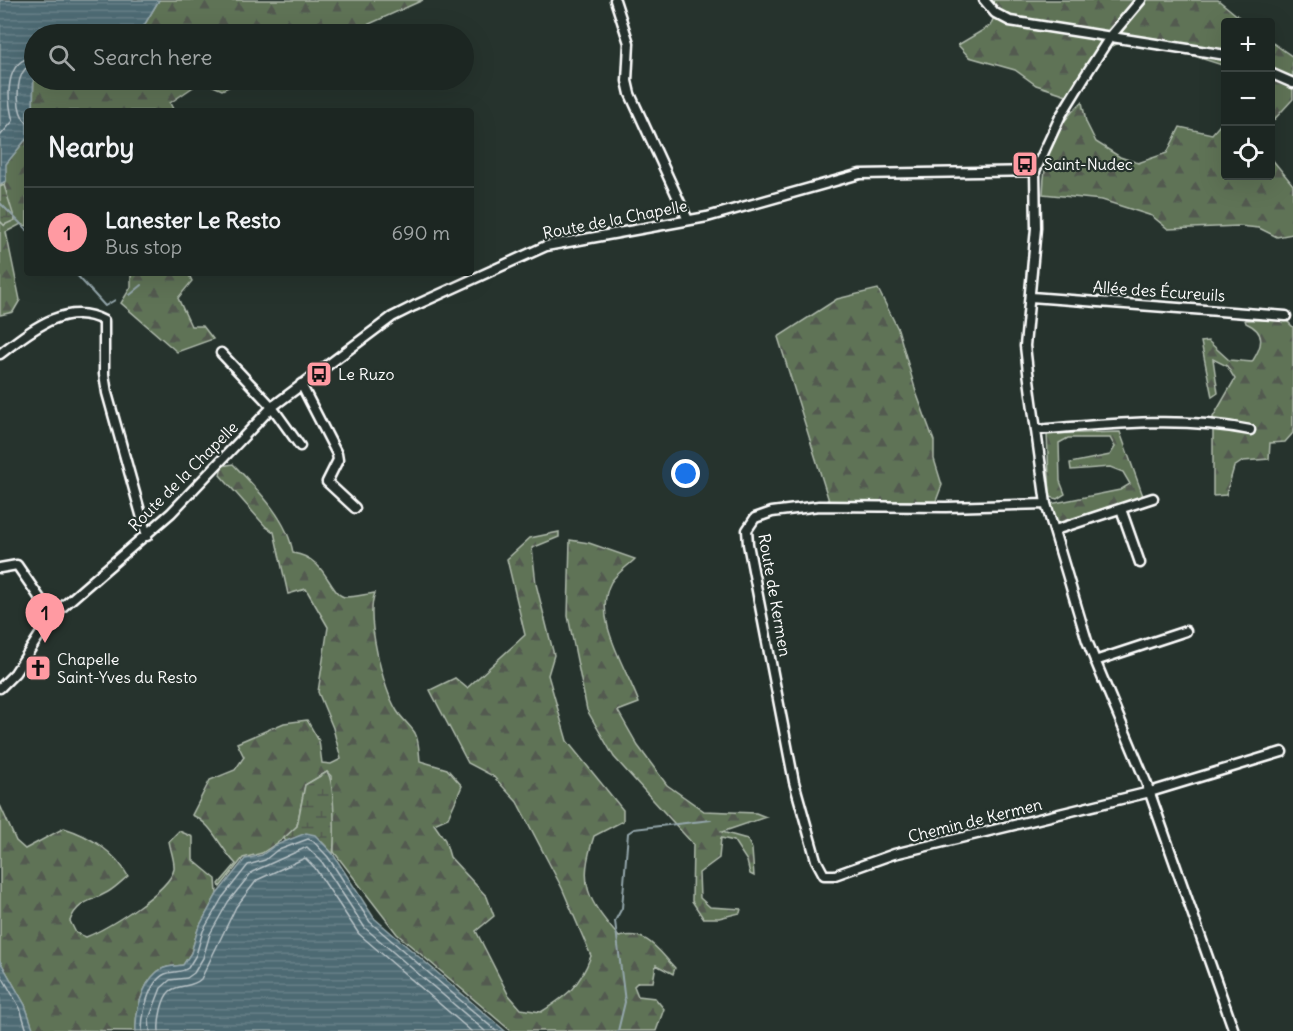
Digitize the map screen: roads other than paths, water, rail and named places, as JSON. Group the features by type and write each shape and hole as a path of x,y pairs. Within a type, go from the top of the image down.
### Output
{"street":[{"path":"615,0 628,43 627,81 630,94 688,220"},
{"path":"984,0 995,13 1010,21 1221,54"},
{"path":"1142,0 1110,37 1060,117 1035,171 1036,228 1025,346 1038,430 1046,504 1095,661 1150,792 1234,1031"},
{"path":"1275,75 1293,83"},
{"name":"Route de la Chapelle","path":"0,688 19,667 52,616 147,536 272,407 392,316 546,246 688,220 860,174 1035,171"},
{"name":"Allée des Écureuils","path":"1031,297 1286,316"},
{"path":"0,354 54,318 80,315 104,321 107,393 147,536"},
{"path":"221,353 272,407 300,446"},
{"path":"300,384 337,454 338,460 327,482 355,508"},
{"path":"1038,430 1100,425 1218,423 1250,430"},
{"path":"1055,530 1153,498"},
{"name":"Route de Kermen","path":"816,860 794,782 747,530 755,518 772,512 819,506 946,507 1046,504"},
{"path":"1121,509 1140,563"},
{"path":"0,568 16,565 52,616"},
{"path":"1095,661 1186,631"},
{"path":"1150,792 1282,752"},
{"name":"Chemin de Kermen","path":"816,860 824,875 835,875 894,855 1150,792"}],"water":[{"path":"0,0 159,0 145,24 24,24 24,90 33,90 33,108 24,108 24,142 6,164 6,181 0,184"},
{"path":"306,833 315,835 333,854 374,918 505,1031 136,1031 138,1008 151,978 162,969 183,965 191,953 198,929 217,894 245,859 262,855 274,846"},
{"path":"0,961 25,1005 34,1031 0,1031"}],"waterway":[{"path":"0,203 24,227"},
{"path":"78,276 105,306 115,300"},
{"path":"130,295 142,285"},
{"path":"618,1031 625,1002 615,921 622,908 628,833 634,829 711,820"}],"place":[{"name":"Saint-Nudec","path":"1025,164"},
{"name":"Le Ruzo","path":"319,374"},
{"name":"Lanester Le Resto","path":"45,643"},
{"name":"Chapelle Saint-Yves du Resto","path":"38,668"}]}
